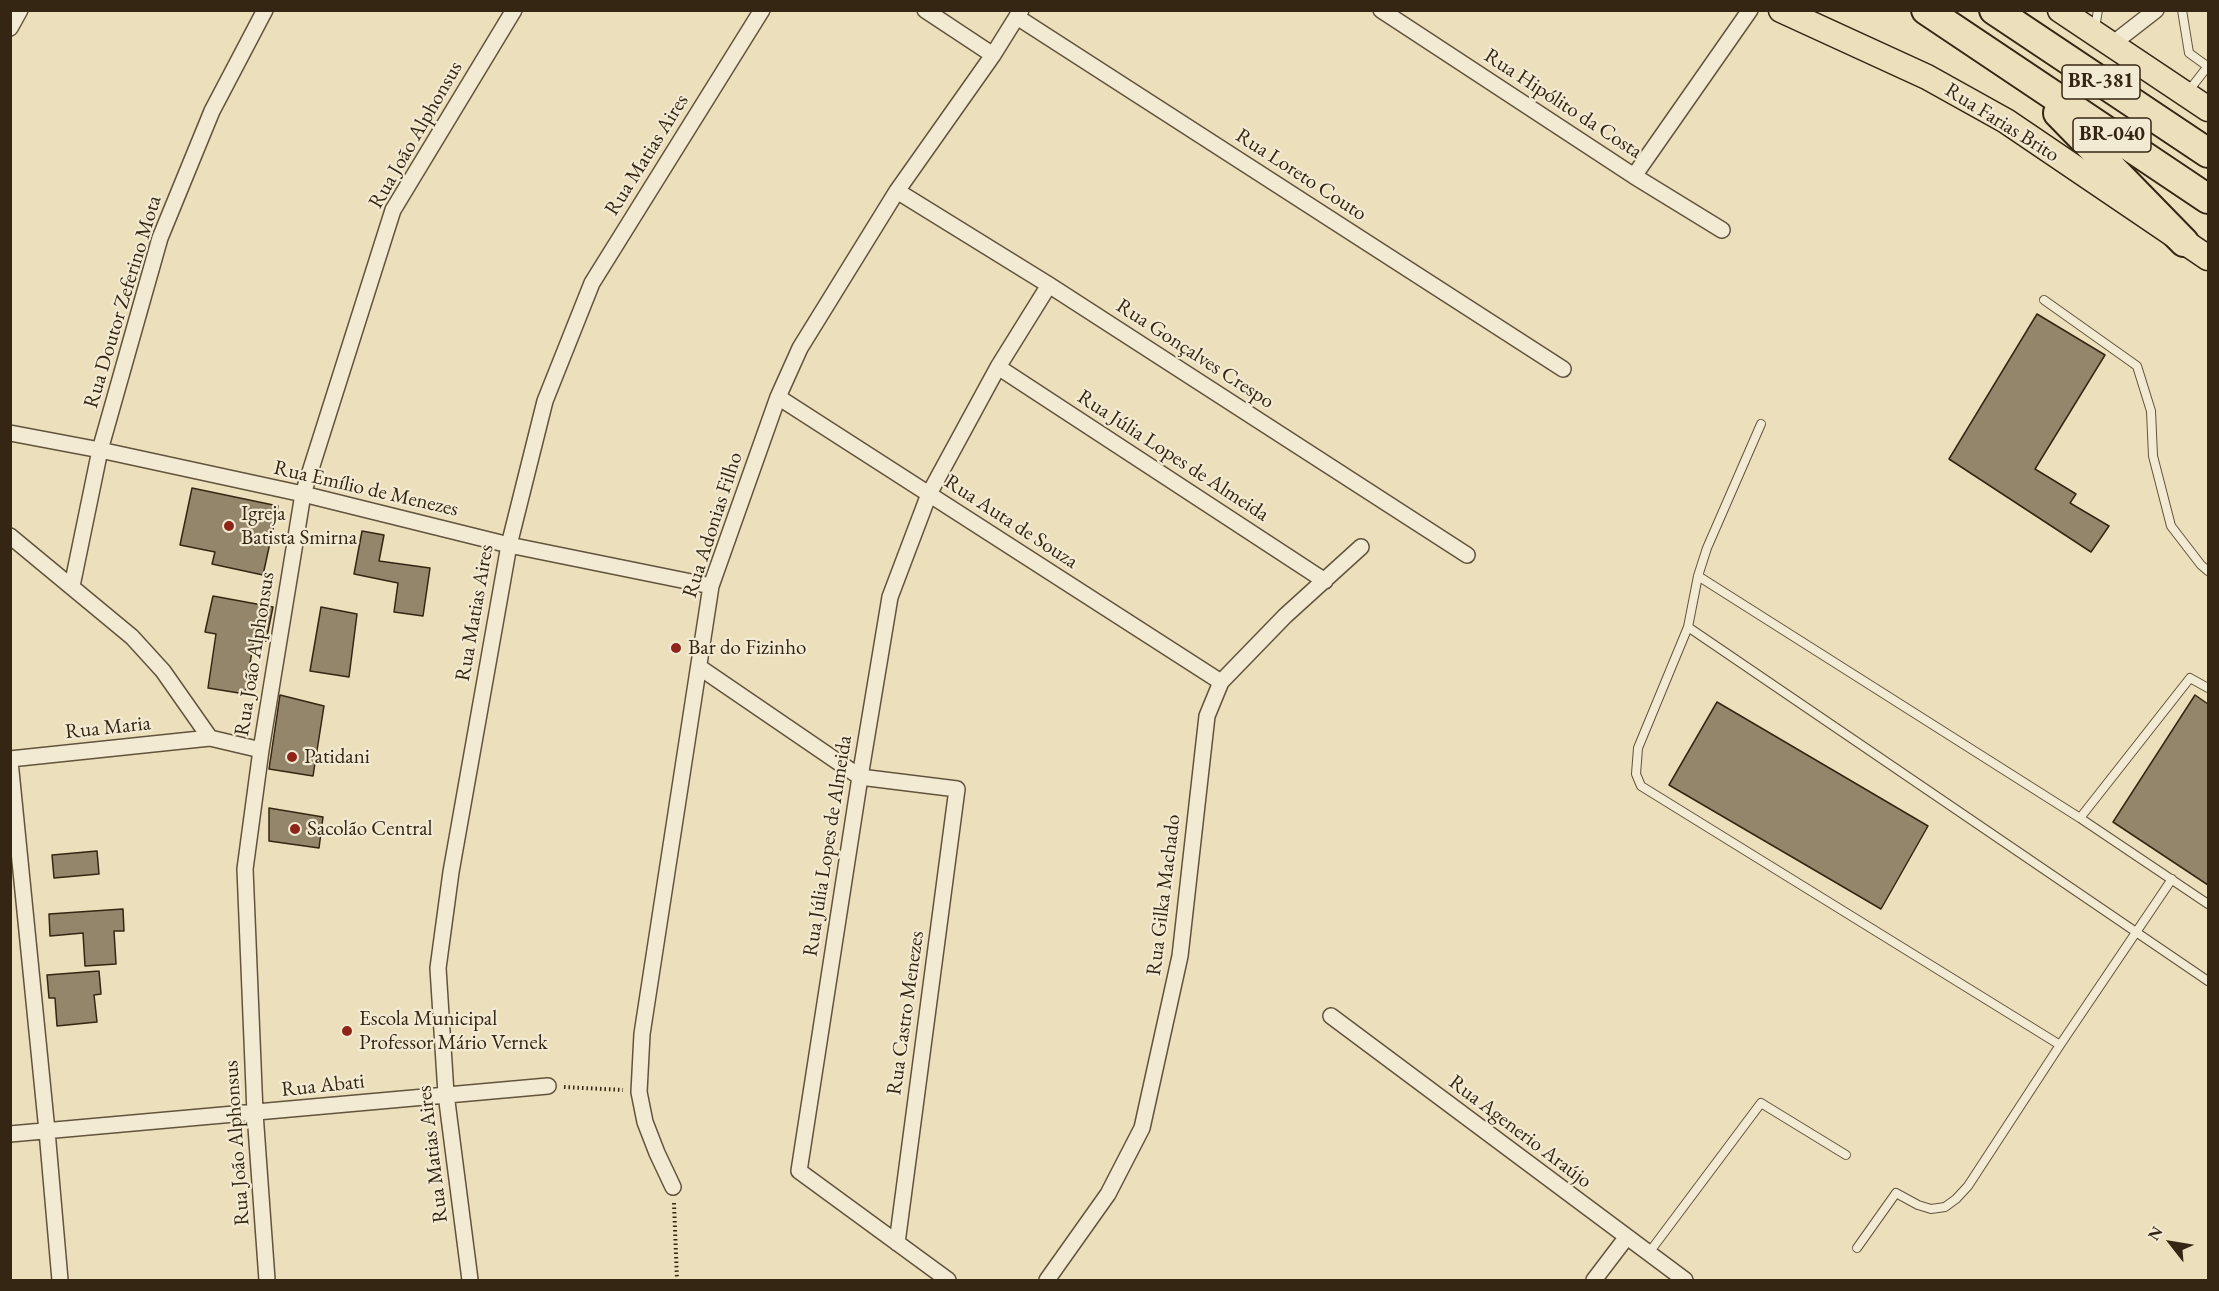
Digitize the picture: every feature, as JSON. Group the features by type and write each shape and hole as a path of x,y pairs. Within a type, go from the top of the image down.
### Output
{"highway":[{"name":"BR-040","path":"1926,10 2208,199"},
{"name":"BR-381","path":"1995,10 2208,153"},
{"path":"2016,71 2184,242"}],"main road":[{"name":"Rua Farias Brito","path":"1781,10 1927,77 2006,121 2208,258"},
{"path":"2060,10 2101,29 2208,109"}],"street":[{"path":"10,28 20,10"},
{"name":"Rua Doutor Zeferino Mota","path":"72,586 100,450 160,238 212,111 265,10"},
{"name":"Rua João Alphonsus","path":"267,1281 255,1113 245,869 261,750 303,494 393,210 514,10"},
{"name":"Rua Matias Aires","path":"470,1281 446,1094 438,968 451,872 508,544 545,401 592,283 762,10"},
{"path":"925,10 993,55"},
{"name":"Rua Hipólito da Costa","path":"1382,10 1634,176 1722,230"},
{"path":"1634,176 1750,10"},
{"path":"2101,29 2156,10"},
{"name":"Rua Adonias Filho","path":"673,1187 645,1122 639,1092 642,1034 711,586 778,397 800,348 897,191 993,55 1019,14"},
{"name":"Rua Loreto Couto","path":"1019,14 1563,369"},
{"name":"Rua Gonçalves Crespo","path":"897,191 1049,285 1467,555"},
{"name":"Rua Júlia Lopes de Almeida","path":"948,1281 799,1171 890,597 929,494 998,366 1049,285"},
{"name":"Rua Júlia Lopes de Almeida","path":"998,366 1325,581"},
{"name":"Rua Auta de Souza","path":"778,397 1221,682"},
{"name":"Rua Emílio de Menezes","path":"10,433 303,494 508,544 711,586"},
{"path":"10,536 132,636 155,662 210,738"},
{"name":"Rua Gilka Machado","path":"1047,1281 1108,1194 1142,1128 1180,956 1207,716 1221,682 1285,616 1361,547"},
{"path":"699,667 860,777"},
{"name":"Rua Maria","path":"10,760 210,738 261,750"},
{"path":"10,760 60,1281"},
{"name":"Rua Castro Menezes","path":"860,777 957,789 897,1243"},
{"name":"Rua Agenerio Araújo","path":"1331,1016 1685,1281"},
{"name":"Rua Abati","path":"10,1134 549,1086"},
{"path":"1594,1281 1626,1238"}],"lane":[{"path":"2181,10 2189,53 2208,66 2186,94"},
{"path":"2044,300 2137,366 2151,411 2153,456 2171,526 2208,571"},
{"path":"1761,424 1707,548 1698,576 1688,627 1638,748 1636,774 1641,786 2060,1045"},
{"path":"1698,576 2080,819 2208,904"},
{"path":"1688,627 2208,981"},
{"path":"2080,819 2190,678 2208,688"},
{"path":"1857,1248 1896,1193 1931,1209 1945,1207 1956,1199 1979,1171 2060,1045 2172,879"},
{"path":"1648,1254 1761,1103 1846,1155"}],"path":[{"path":"549,1086 639,1092"},
{"path":"673,1187 677,1281"}],"building":[{"path":"2037,314 2105,355 2035,469 2076,494 2070,503 2109,526 2091,552 1949,459"},
{"name":"Igreja Batista Smirna","path":"192,488 278,506 263,575 212,564 215,552 180,545"},
{"path":"362,531 384,535 379,561 430,568 423,616 394,612 398,583 354,574"},
{"path":"213,596 273,607 266,641 254,639 245,694 208,688 216,634 205,632"},
{"path":"321,607 357,614 349,677 310,671"},
{"path":"280,695 324,706 313,776 269,769"},
{"path":"2195,695 2208,704 2208,885 2113,822"},
{"path":"1717,702 1928,826 1881,909 1669,785"},
{"name":"Sacolão Central","path":"269,808 323,817 319,848 269,841"},
{"path":"97,851 99,874 54,878 52,855"},
{"path":"123,909 124,931 114,931 116,964 85,966 83,933 50,936 49,914"},
{"path":"99,971 101,994 94,995 97,1022 57,1026 55,998 49,998 47,975"}],"place":[{"name":"Igreja Batista Smirna","path":"229,526"},
{"name":"Bar do Fizinho","path":"676,648"},
{"name":"Patidani","path":"292,757"},
{"name":"Sacolão Central","path":"295,829"},
{"name":"Escola Municipal Professor Mário Vernek","path":"347,1031"}]}
